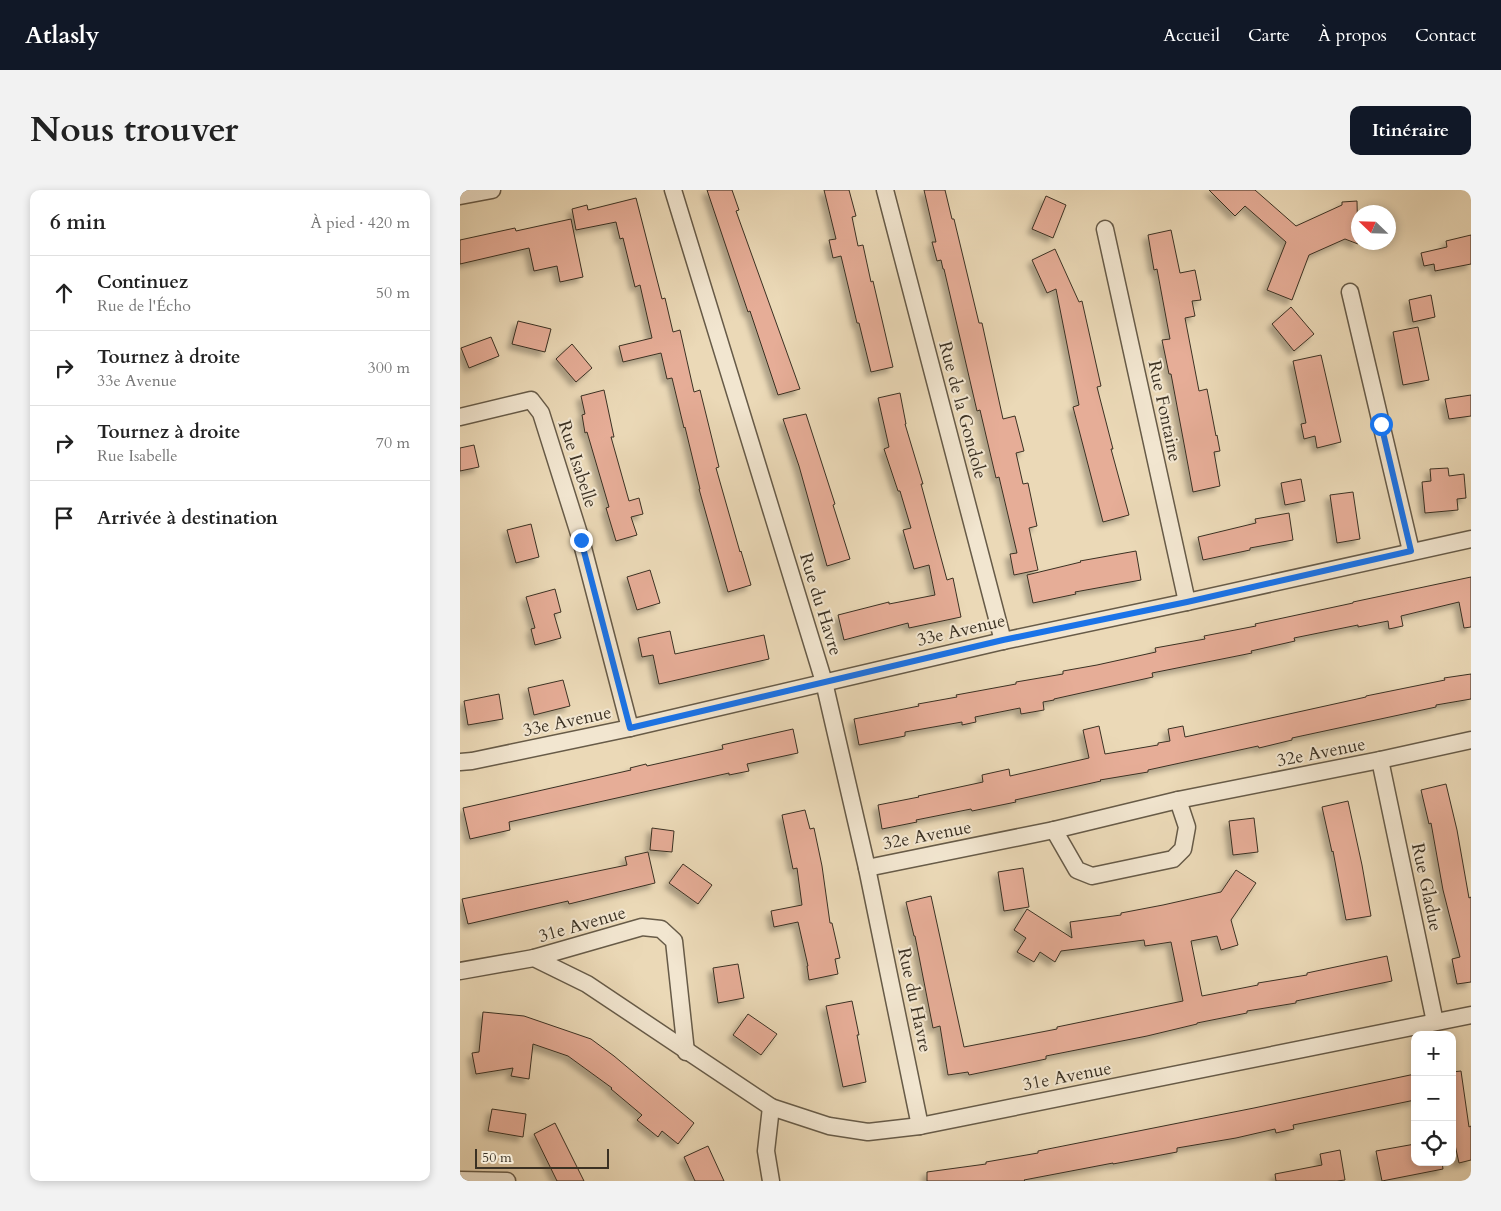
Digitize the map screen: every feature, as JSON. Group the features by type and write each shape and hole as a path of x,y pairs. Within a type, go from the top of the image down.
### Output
{"street":[{"path":"460,196 492,190"},
{"name":"Rue du Havre","path":"673,190 824,682 867,868 920,1126"},
{"name":"Rue de la Gondole","path":"885,190 1003,640"},
{"name":"Rue Fontaine","path":"1105,229 1187,602"},
{"path":"1350,292 1411,551"},
{"name":"Rue Isabelle","path":"460,416 531,400 540,413 581,540 630,728"},
{"name":"33e Avenue","path":"460,762 630,728 1003,640 1187,602 1471,539"},
{"name":"32e Avenue","path":"867,868 1054,830 1178,800 1471,740"},
{"name":"Rue Gladue","path":"1380,760 1435,1022"},
{"path":"1054,830 1077,870 1092,876 1173,859 1183,849 1187,827 1178,800"},
{"name":"31e Avenue","path":"460,971 534,958 642,927 662,929 674,941 686,1052"},
{"name":"31e Avenue","path":"534,958 587,984 686,1052 771,1107 829,1126 868,1132 920,1126 1471,1015"},
{"path":"771,1107 766,1151 771,1181"},
{"path":"460,1180 507,1181"}],"building":[{"path":"707,190 732,190 739,210 736,211 800,389 778,395"},
{"path":"824,190 849,190 856,216 852,217 858,246 863,245 893,367 871,372 841,256 833,258 829,240 836,239"},
{"path":"924,190 945,190 952,219 954,219 979,323 982,323 1003,419 1015,416 1024,451 1016,453 1023,484 1028,483 1037,526 1029,528 1038,570 1014,575 1010,554 1017,553 999,477 996,478 980,410 977,411 944,269 941,260 937,261 932,242 936,242"},
{"path":"1209,190 1255,190 1296,226 1342,205 1342,202 1357,201 1357,205 1351,205 1351,241 1345,239 1309,255 1292,300 1267,290 1286,242 1245,206 1235,216"},
{"path":"1046,196 1066,205 1053,238 1032,229"},
{"path":"636,198 662,299 665,298 673,332 680,330 694,392 700,390 719,467 716,468 751,585 728,592 699,489 672,378 667,379 661,353 623,362 619,346 652,338 640,285 635,287 623,238 620,239 616,222 576,230 572,209 587,205 588,210"},
{"path":"571,219 583,277 560,282 557,266 534,271 529,248 460,264 460,240 515,228 516,231"},
{"path":"1171,230 1180,273 1195,270 1201,300 1192,301 1195,316 1185,318 1199,391 1207,389 1220,451 1214,452 1220,486 1193,492 1171,374 1169,374 1162,340 1170,339 1157,269 1154,270 1148,235"},
{"path":"1471,235 1471,264 1435,271 1434,264 1424,266 1421,253 1447,247 1446,241"},
{"path":"1055,249 1079,302 1082,301 1101,386 1097,387 1129,515 1103,522 1073,407 1079,405 1056,289 1047,293 1032,260"},
{"path":"1431,295 1435,317 1413,322 1409,300"},
{"path":"1291,307 1314,334 1294,351 1272,324"},
{"path":"518,321 551,329 545,352 512,344"},
{"path":"1418,327 1429,380 1403,385 1393,332"},
{"path":"491,337 499,356 469,368 461,348"},
{"path":"572,344 592,368 576,382 556,359"},
{"path":"1321,355 1341,442 1317,448 1315,436 1304,439 1301,424 1306,423 1293,361"},
{"path":"604,390 614,437 611,437 629,501 639,498 643,514 631,517 637,535 616,541 606,508 609,507 587,432 585,433 582,415 585,414 581,396"},
{"path":"900,393 905,424 923,484 921,484 947,580 953,578 961,617 909,628 908,623 844,640 838,615 889,602 889,604 935,595 929,565 914,569 903,530 911,528 900,491 898,491 884,449 889,447 878,398"},
{"path":"1471,395 1471,416 1449,419 1445,399"},
{"path":"806,414 835,504 833,505 850,559 827,566 799,466 783,419"},
{"path":"474,445 479,467 460,471 460,448"},
{"path":"1448,468 1449,476 1464,474 1466,498 1457,499 1458,510 1425,513 1422,482 1431,481 1430,469"},
{"path":"1301,479 1305,501 1285,505 1281,483"},
{"path":"1353,492 1360,539 1337,543 1330,495"},
{"path":"1289,513 1293,540 1250,548 1250,550 1203,560 1198,537 1256,523 1255,519"},
{"path":"531,524 539,557 516,563 507,530"},
{"path":"1136,551 1141,580 1075,592 1076,594 1033,603 1027,575 1080,561"},
{"path":"650,570 660,603 637,610 627,577"},
{"path":"1471,577 1471,627 1464,628 1459,602 1401,616 1403,626 1389,629 1388,621 1294,638 1295,641 1251,651 1252,653 1152,673 1153,677 1043,702 1044,710 1021,714 1020,708 975,717 976,722 962,725 962,722 905,732 905,736 859,745 854,719 957,697 956,695 1016,684 1016,682 1063,674 1063,671 1156,652 1155,648 1205,639 1204,636"},
{"path":"555,589 561,612 554,614 561,638 535,645 531,629 535,628 526,597"},
{"path":"670,631 675,654 764,635 769,659 659,684 653,655 642,657 638,638"},
{"path":"1471,674 1471,699 1436,705 1436,707 1292,738 1292,740 1259,748 1258,746 1148,770 1148,772 1100,780 1015,800 1016,802 916,820 917,822 882,829 878,805 983,782 982,775 1009,769 1010,776 1089,758 1083,730 1099,726 1105,754 1158,745 1158,743 1170,741 1168,729 1183,726 1185,737 1445,680 1444,678"},
{"path":"563,680 570,706 534,715 528,688"},
{"path":"499,694 503,719 468,725 464,701"},
{"path":"793,729 798,753 747,764 749,771 729,775 729,773 509,822 510,830 470,839 463,808 631,770 630,768 646,764 647,766 723,749 722,745"},
{"path":"1446,784 1457,830 1469,898 1471,897 1471,982 1457,984 1452,959 1460,957 1443,890 1431,823 1429,824 1421,790"},
{"path":"1348,801 1371,916 1346,920 1333,851 1322,807"},
{"path":"805,810 810,829 814,828 822,866 830,923 832,923 840,958 835,959 838,974 809,980 808,966 798,922 774,927 771,911 802,905 797,868 793,869 782,815"},
{"path":"1254,818 1258,852 1233,855 1229,821"},
{"path":"652,828 674,831 672,852 650,850"},
{"path":"648,852 655,883 569,904 568,901 468,924 462,899 627,865 625,857"},
{"path":"683,864 712,885 698,904 669,883"},
{"path":"1023,868 1029,907 1004,911 998,872"},
{"path":"1236,870 1256,883 1231,920 1238,945 1221,950 1217,936 1191,941 1202,996 1258,985 1258,983 1307,975 1307,973 1387,956 1392,981 1296,1001 1296,1003 1247,1011 1247,1013 1147,1036 1046,1056 1046,1059 969,1075 968,1072 948,1075 940,1026 933,1028 915,936 906,902 931,896 964,1047 1057,1029 1057,1027 1183,1001 1171,942 1145,946 1144,940 1061,951 1055,962 1040,952 1034,962 1017,952 1026,938 1014,930 1027,909 1072,938 1070,922 1121,915 1121,913 1221,892"},
{"path":"738,964 744,998 718,1003 713,968"},
{"path":"852,1001 866,1082 843,1087 826,1006"},
{"path":"483,1012 524,1016 591,1039 694,1123 678,1144 662,1131 658,1137 637,1120 642,1115 612,1088 568,1056 533,1044 529,1079 511,1076 513,1068 476,1074 472,1053 479,1052"},
{"path":"748,1014 777,1034 761,1055 733,1035"},
{"path":"1461,1071 1469,1127 1471,1126 1471,1160 1459,1163 1456,1149 1456,1072"},
{"path":"1411,1075 1411,1101 1293,1125 1294,1129 1276,1133 1275,1129 1177,1148 1177,1152 1025,1181 927,1181 927,1172 986,1164 986,1162 1038,1153 1038,1151"},
{"path":"492,1109 526,1114 523,1137 488,1131"},
{"path":"555,1123 584,1181 557,1181 534,1134"},
{"path":"1411,1145 1411,1166 1443,1166 1443,1169 1382,1181 1376,1151"},
{"path":"708,1146 724,1181 695,1181 684,1157"},
{"path":"1340,1150 1345,1180 1276,1181 1275,1174 1322,1165 1320,1154"}],"route":[{"path":"581,540 630,728 1003,640 1187,602 1411,551 1381,424"}]}
